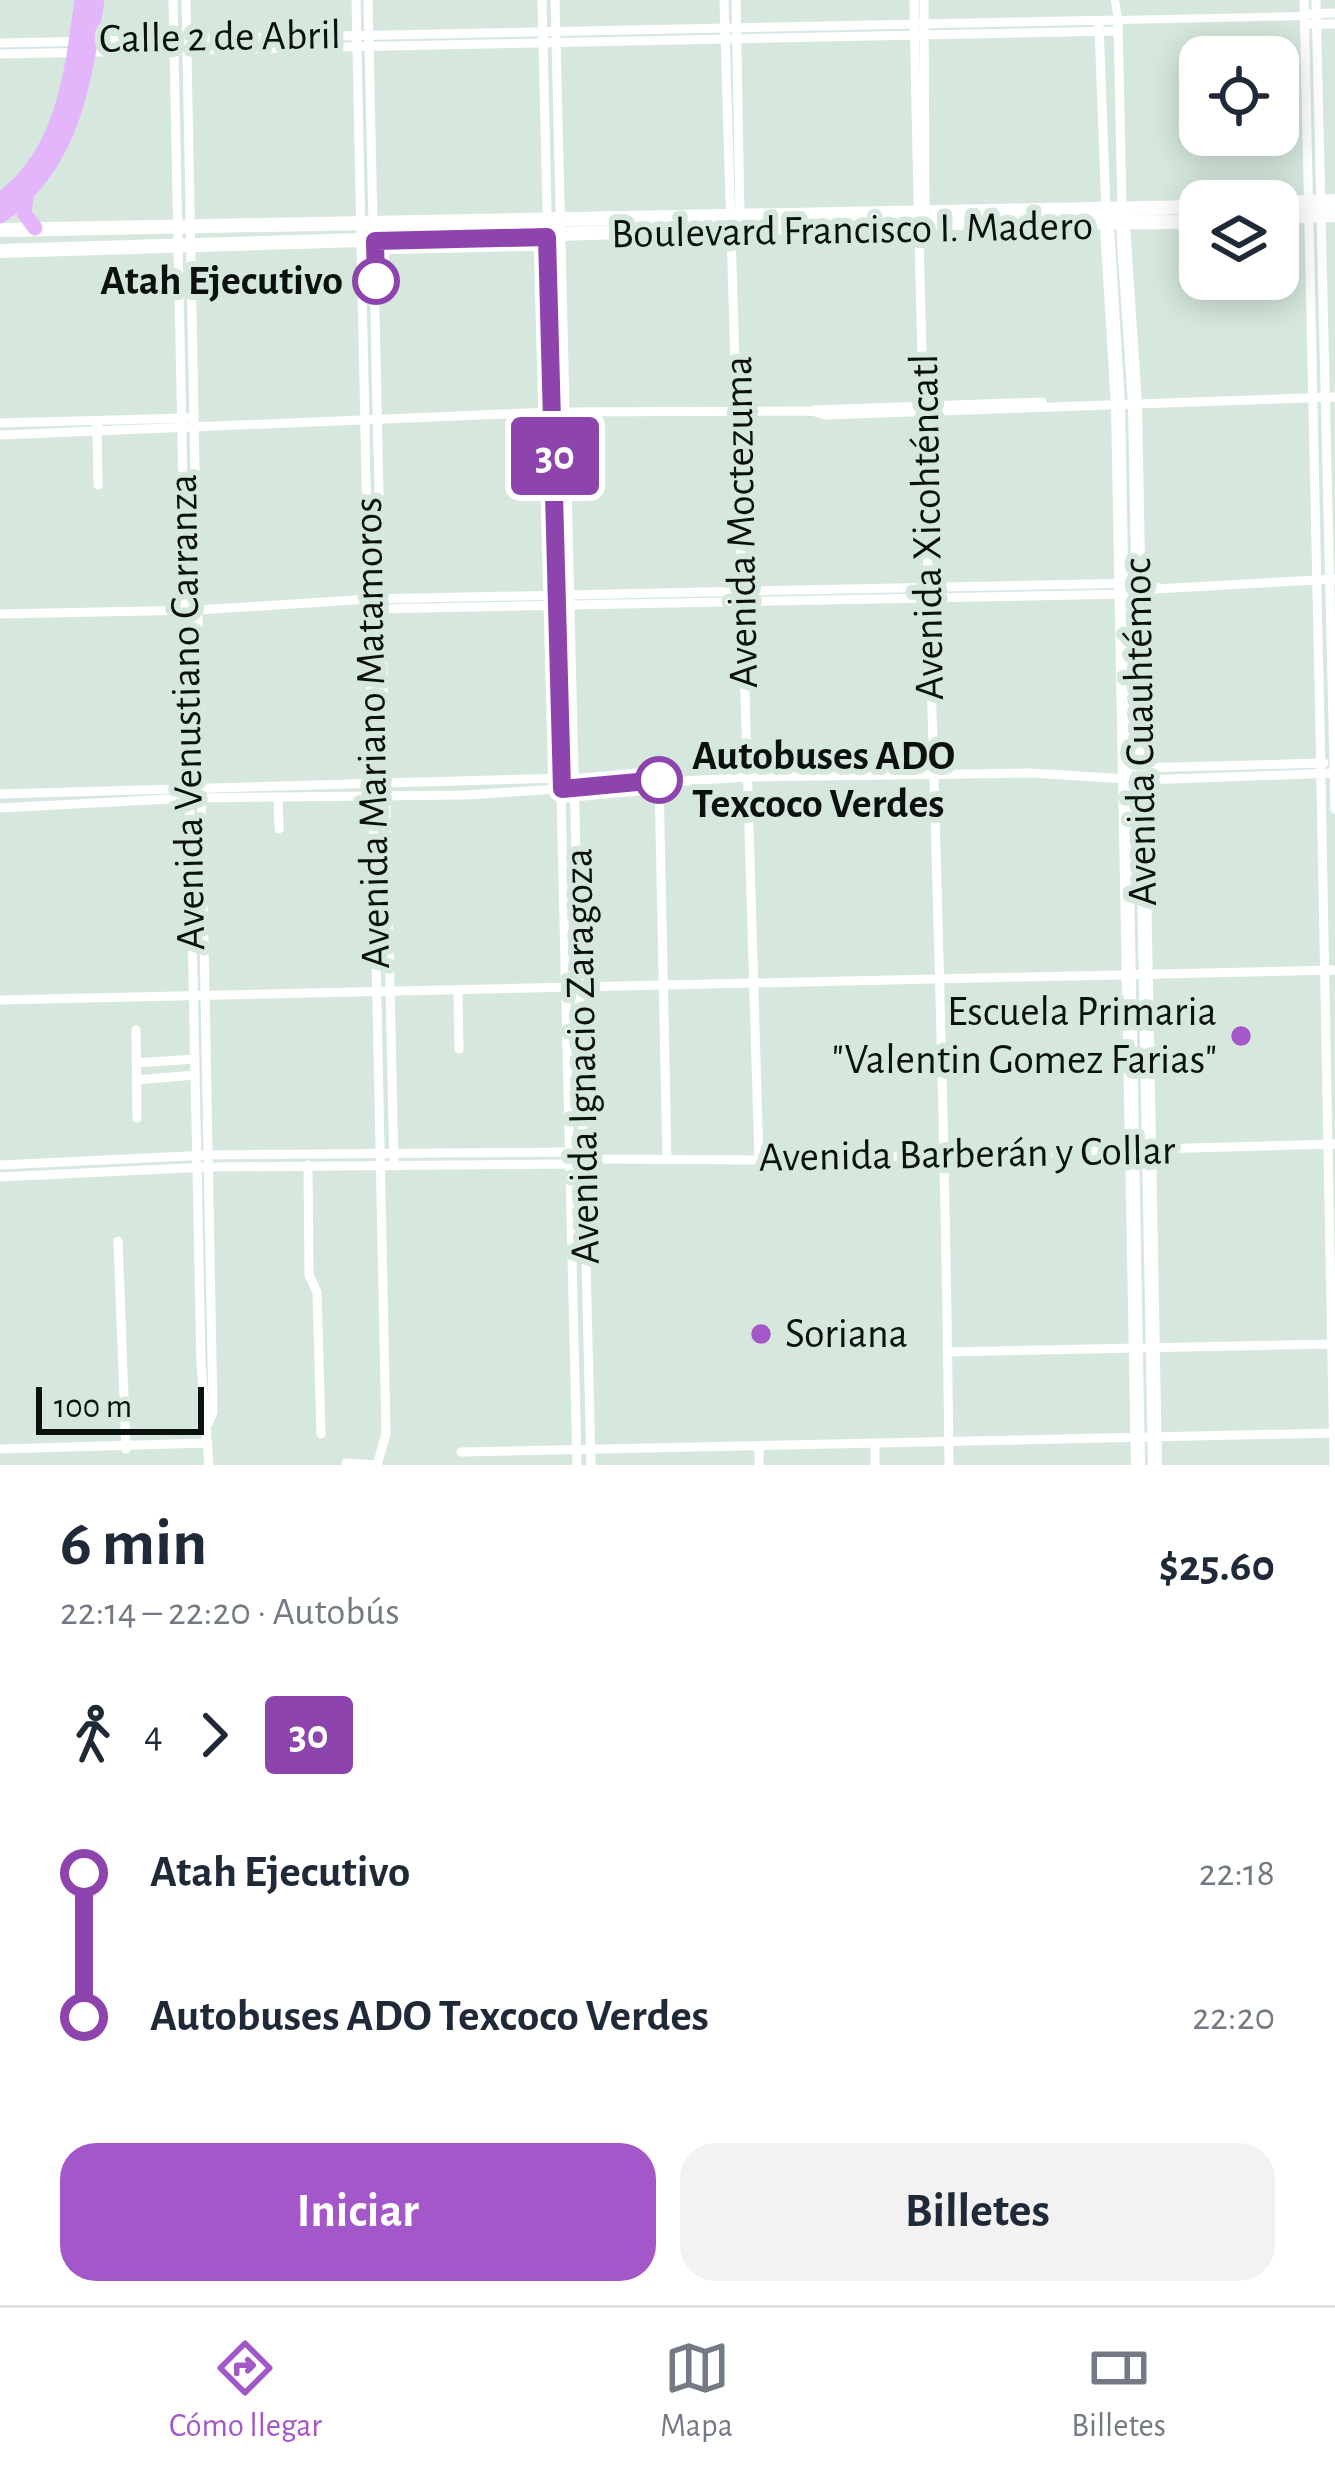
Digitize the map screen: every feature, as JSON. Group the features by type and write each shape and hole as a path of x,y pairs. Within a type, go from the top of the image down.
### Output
{"main road":[{"path":"0,217 26,197 69,134 83,43 82,0"},
{"path":"0,200 49,145 97,0"},
{"path":"26,197 24,213 35,228"},
{"name":"Boulevard Francisco I. Madero","path":"1114,218 1179,210"},
{"name":"Boulevard Francisco I. Madero","path":"0,250 183,236 1114,218 1179,221"},
{"name":"Avenida Cuauhtémoc","path":"1114,218 1135,404 1143,774 1129,1150 1155,1465"},
{"name":"Avenida Cuauhtémoc","path":"1114,218 1125,774 1147,1150 1138,1465"},
{"name":"Boulevard Francisco I. Madero","path":"0,230 183,236"}],"street":[{"name":"Avenida Venustiano Carranza","path":"173,0 188,130 181,484 187,696 196,792 205,1293 202,1411 208,1424 209,1465"},
{"name":"Avenida Venustiano Carranza","path":"183,236 175,132 186,0"},
{"name":"Avenida Mariano Matamoros","path":"356,0 364,40"},
{"name":"Avenida Mariano Matamoros","path":"368,0 360,159 380,420 376,604 382,790 391,893 394,1166"},
{"name":"Avenida Ignacio Zaragoza","path":"542,0 552,115"},
{"name":"Avenida Ignacio Zaragoza","path":"555,0 553,229 575,989 583,1067 591,1465"},
{"name":"Avenida Moctezuma","path":"724,0 723,31 739,153 734,227"},
{"name":"Avenida Moctezuma","path":"736,0 738,31 727,154 740,411 741,596 759,1160"},
{"name":"Avenida Xicohténcatl","path":"914,0 919,27 919,221 950,1465"},
{"name":"Avenida Xicohténcatl","path":"919,27 924,0"},
{"name":"Avenida Cuauhtémoc","path":"1114,218 1115,0"},
{"path":"1304,0 1317,96 1330,397 1327,695 1335,809"},
{"path":"1316,0 1310,20 1305,97 1320,208 1312,398 1327,579"},
{"path":"1310,20 1335,13"},
{"name":"Calle 2 de Abril","path":"0,43 319,42 1310,20"},
{"path":"1310,20 1335,24"},
{"name":"Avenida Cuauhtémoc","path":"1099,26 1114,218"},
{"name":"Calle 2 de Abril","path":"0,53 83,43"},
{"path":"1305,97 1317,96"},
{"name":"Avenida Mariano Matamoros","path":"365,104 373,160 366,421 375,515"},
{"path":"175,132 188,130"},
{"path":"727,154 739,153"},
{"path":"360,159 373,160"},
{"name":"Avenida Venustiano Carranza","path":"184,325 194,423 200,696 196,792"},
{"path":"0,435 15,429 97,425 1330,397"},
{"path":"0,423 15,429"},
{"path":"97,425 98,485"},
{"path":"181,484 194,483"},
{"path":"182,519 194,518"},
{"path":"0,614 930,594 1327,579"},
{"path":"187,696 200,696"},
{"path":"0,808 87,797 196,792 1331,768"},
{"path":"1331,768 1334,1465"},
{"path":"659,780 667,1160"},
{"name":"Avenida Mariano Matamoros","path":"378,1465 386,1434 376,893 382,790"},
{"path":"278,792 279,829"},
{"path":"0,794 87,797"},
{"path":"376,893 391,893"},
{"path":"0,1000 1332,970"},
{"name":"Avenida Ignacio Zaragoza","path":"575,989 570,1068 577,1465"},
{"path":"458,991 459,1049"},
{"name":"Avenida Venustiano Carranza","path":"199,993 195,1075 202,1161"},
{"path":"136,1030 136,1118"},
{"path":"136,1063 195,1059"},
{"path":"570,1068 583,1067"},
{"path":"380,1072 392,1071"},
{"path":"136,1080 195,1075"},
{"name":"Avenida Barberán y Collar","path":"0,1165 394,1152 759,1160 1334,1144"},
{"path":"477,1152 478,1165"},
{"path":"309,1154 309,1275 317,1292 322,1434"},
{"name":"Avenida Barberán y Collar","path":"0,1177 97,1174 202,1161 308,1167 478,1165 573,1158"},
{"path":"97,1174 98,1162"},
{"path":"118,1241 126,1449"},
{"path":"949,1352 1333,1344"},
{"path":"461,1452 949,1445 1334,1433"},
{"path":"0,1449 126,1449 208,1442"},
{"path":"875,1446 875,1465"},
{"path":"759,1447 759,1465"},
{"path":"346,1463 378,1465"}],"bus line":[{"name":"30","path":"376,281 375,241 547,237 562,789 659,780"}],"place":[{"name":"Atah Ejecutivo","path":"376,281"},
{"name":"Autobuses ADO Texcoco Verdes","path":"659,780"},
{"name":"Escuela Primaria \"Valentin Gomez Farias\"","path":"1241,1036"},
{"name":"Soriana","path":"761,1334"}]}
